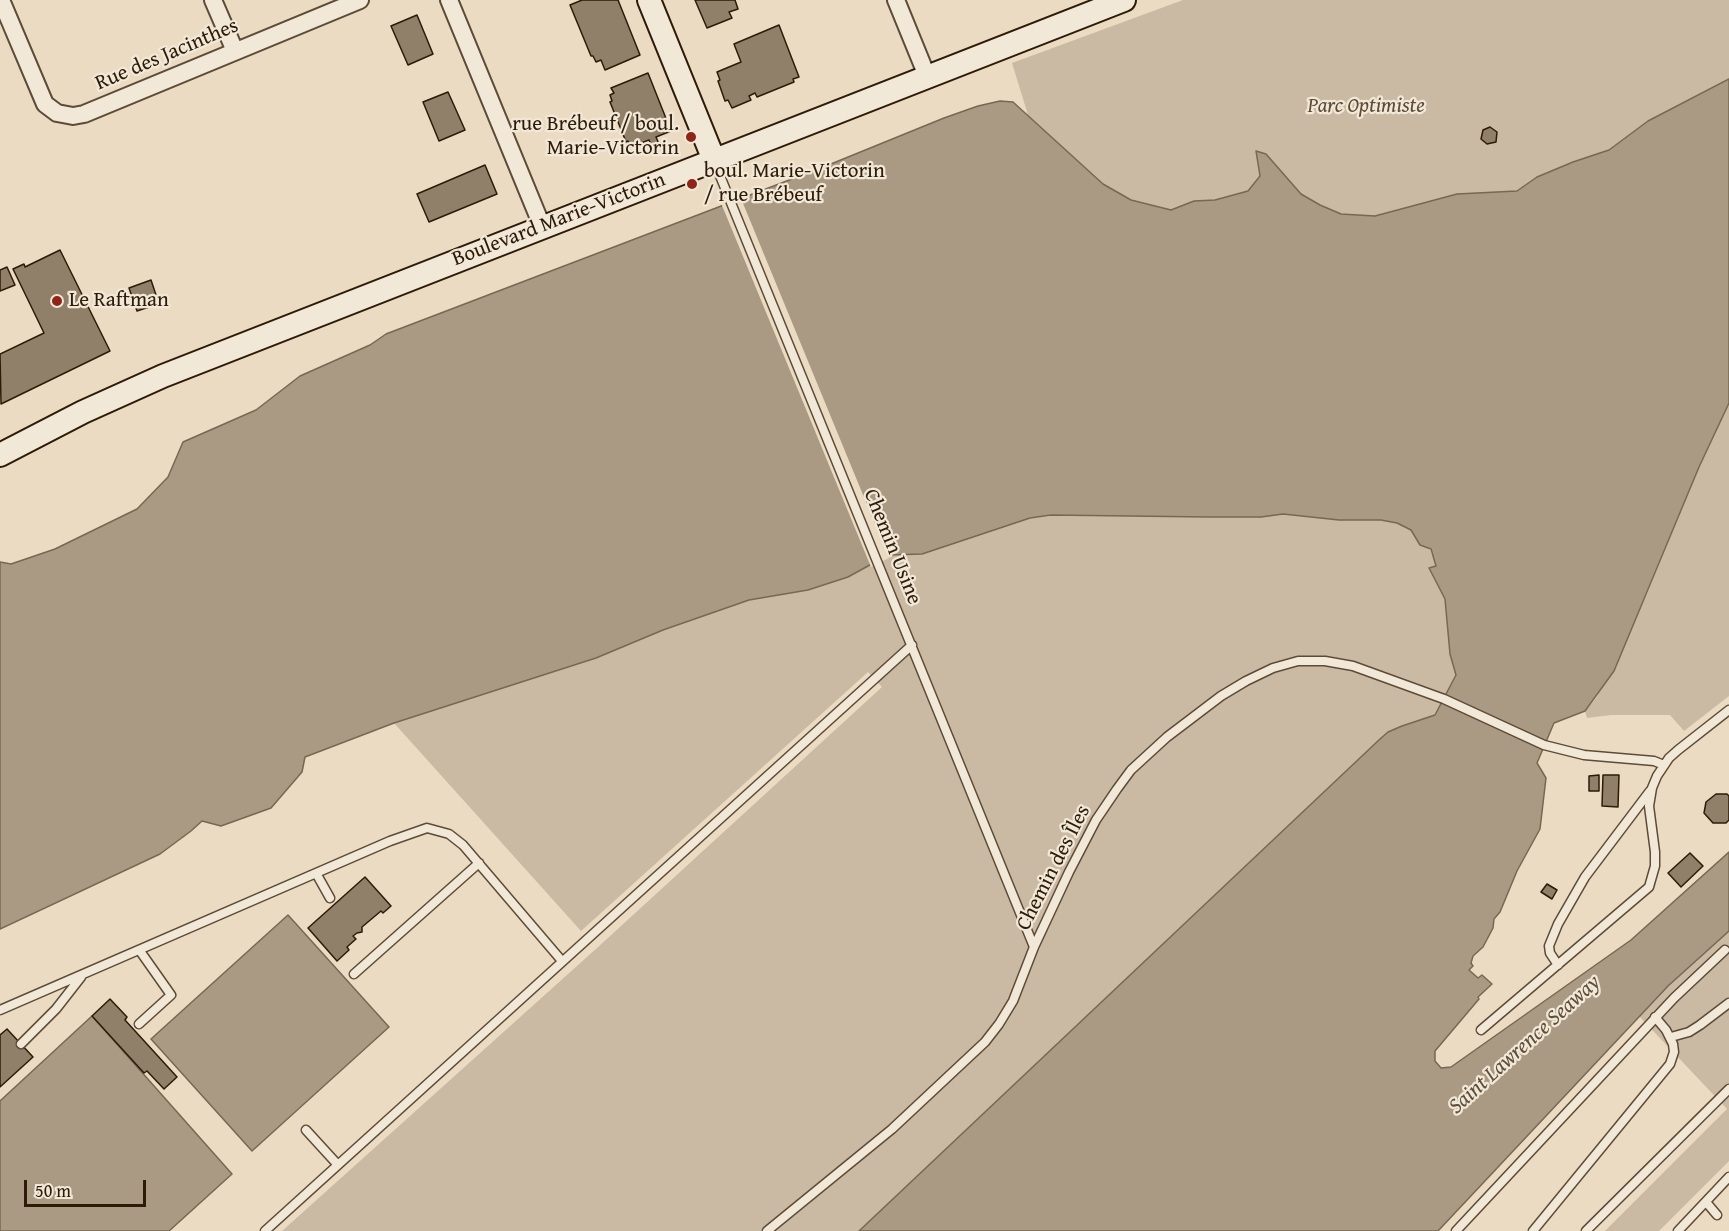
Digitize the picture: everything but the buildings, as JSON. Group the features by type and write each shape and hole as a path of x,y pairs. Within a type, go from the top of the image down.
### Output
{"street":[{"name":"Rue des Jacinthes","path":"1,0 45,104 57,113 73,116 84,114 360,0"},
{"path":"213,0 235,51"},
{"path":"449,0 542,226"},
{"path":"648,0 714,160"},
{"path":"896,0 927,76"},
{"name":"Boulevard Marie-Victorin","path":"0,455 83,412 163,376 1124,0"}],"lane":[{"name":"Chemin Usine","path":"714,160 1034,947"},
{"path":"265,1231 912,645"},
{"name":"Chemin des Îles","path":"767,1231 892,1129 985,1042 1013,1001 1034,947 1096,820 1117,789 1146,755 1221,696 1273,668 1298,661 1325,660 1353,666 1444,699 1544,745 1584,755 1654,761 1664,765"},
{"path":"1558,965 1550,953 1549,946 1558,924 1585,877 1652,788 1664,765 1678,750 1729,710"},
{"path":"1481,1030 1649,886 1655,866 1649,806 1652,788"},
{"path":"0,1010 412,832 427,828 449,834 463,845 562,961"},
{"path":"354,974 479,863"},
{"path":"316,873 330,898"},
{"path":"1456,1231 1655,1017 1725,950"},
{"path":"139,1024 171,995 140,951"},
{"path":"21,1044 56,1010 82,976"},
{"path":"1671,1037 1689,1032 1729,1003"},
{"path":"1533,1231 1670,1064 1674,1052 1671,1037 1655,1017"},
{"path":"1586,1231 1729,1089"},
{"path":"306,1130 338,1165"},
{"path":"1678,1231 1729,1177"},
{"path":"1706,1202 1717,1215"}],"green space":[{"name":"Parc Optimiste","path":"1183,0 1729,0 1729,79 1648,121 1609,150 1537,177 1517,191 1457,194 1375,216 1341,214 1301,194 1266,155 1256,151 1260,176 1248,191 1215,200 1194,201 1171,210 1131,200 1103,184 1028,115 1012,63"},
{"path":"1729,403 1729,696 1684,731 1670,715 1611,715 1587,718 1585,711 1597,697 1647,594 1699,467"},
{"path":"1070,514 1261,517 1283,514 1397,523 1411,530 1420,545 1430,549 1436,566 1429,568 1445,599 1450,654 1456,676 1435,715 1388,732 1380,739 859,1231 282,1231 597,948 882,687 868,672 581,931 394,723 596,658 663,630 749,600 808,590 888,555 922,554 1030,518"},
{"path":"1729,931 1729,1161 1659,1231 1605,1231 1727,1109 1639,1016 1668,986"}],"water":[{"name":"Saint Lawrence Seaway","path":"1729,79 1729,403 1699,467 1614,671 1585,711 1554,723 1537,763 1546,778 1540,829 1517,871 1483,947 1473,956 1471,963 1473,966 1469,970 1478,978 1482,975 1492,984 1478,997 1479,999 1435,1051 1435,1061 1441,1068 1451,1067 1631,940 1729,852 1729,931 1668,986 1438,1231 859,1231 1380,739 1388,732 1435,715 1456,675 1450,654 1445,599 1429,568 1436,566 1431,549 1420,545 1411,530 1397,523 1283,514 1261,517 1051,515 1030,518 922,554 888,555 848,577 808,590 749,600 663,630 596,658 394,723 305,757 302,772 271,808 221,826 202,821 160,854 0,929 0,562 11,564 55,549 137,509 168,477 183,442 256,410 300,376 370,345 386,334 826,166 944,118 1000,101 1013,102 1103,184 1131,200 1171,210 1194,201 1215,200 1248,191 1260,176 1256,151 1266,154 1301,194 1320,205 1341,214 1375,216 1457,194 1517,191 1537,177 1609,150 1648,121"},
{"path":"288,915 389,1027 252,1151 151,1039"},
{"path":"92,1016 232,1174 169,1231 0,1231 0,1101"}],"pier":[{"path":"740,196 889,558 871,567 721,203"}],"place":[{"name":"rue Brébeuf / boul. Marie-Victorin","path":"691,137"},
{"name":"boul. Marie-Victorin / rue Brébeuf","path":"692,184"},
{"name":"Le Raftman","path":"57,301"}]}
